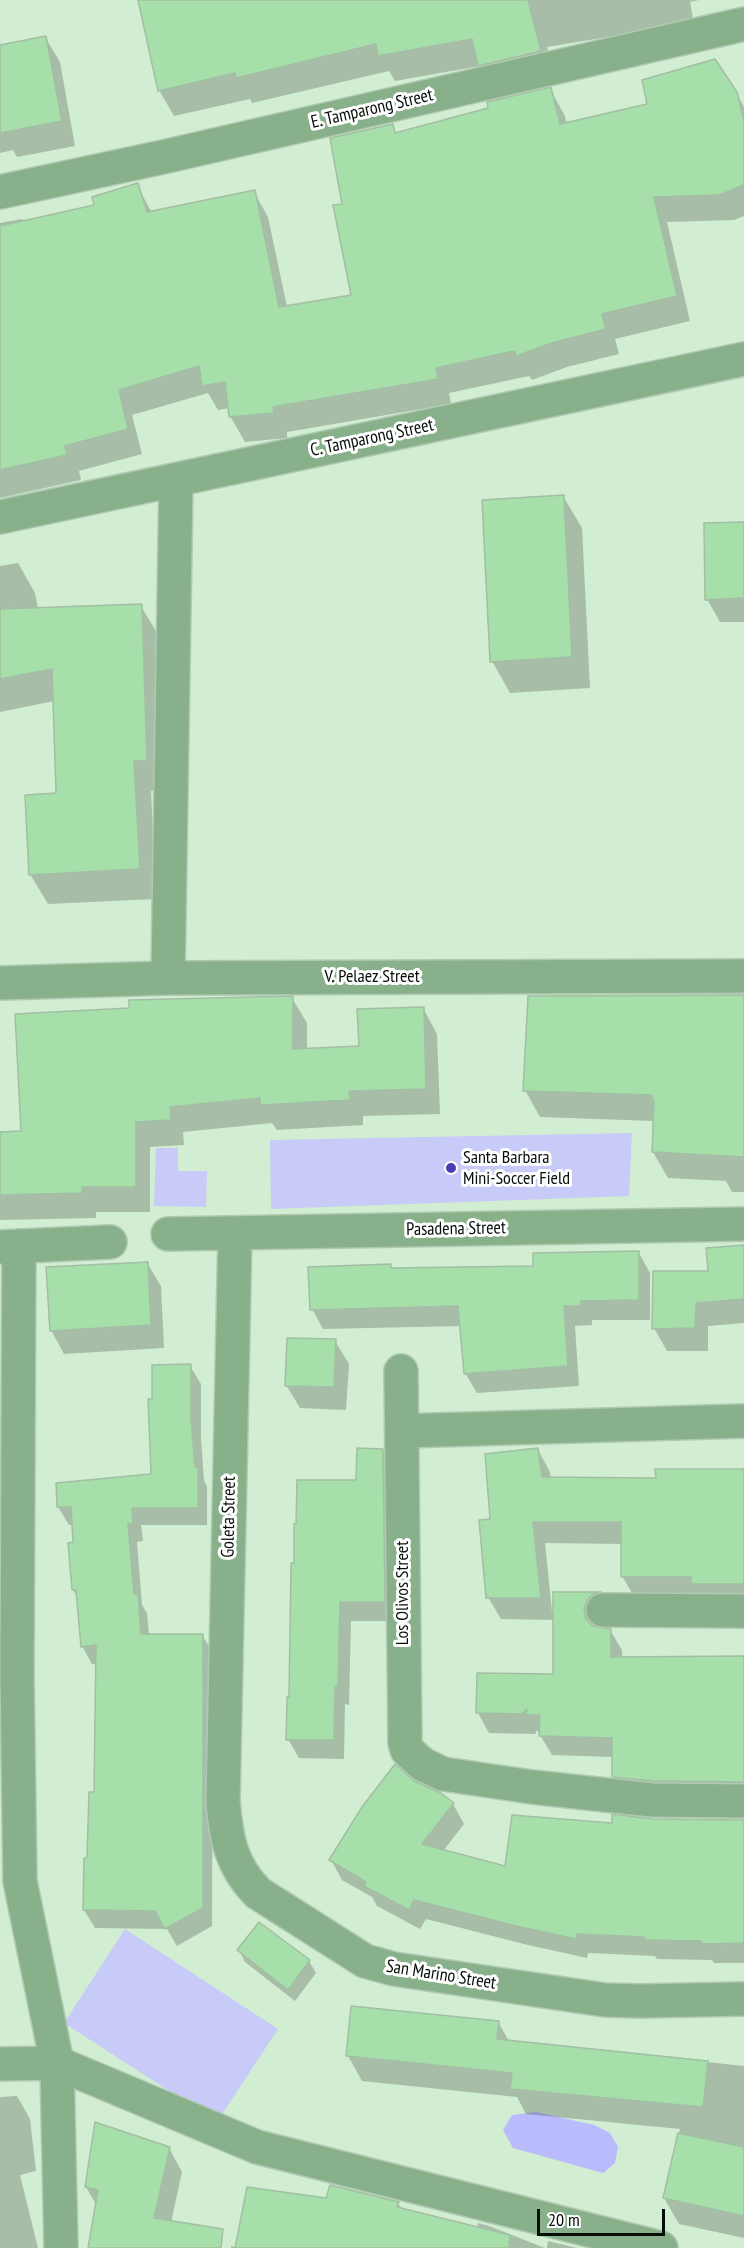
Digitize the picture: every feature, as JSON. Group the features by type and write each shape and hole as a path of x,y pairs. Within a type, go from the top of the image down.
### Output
{"street":[{"name":"E. Tamparong Street","path":"0,192 744,24"},
{"name":"C. Tamparong Street","path":"0,517 744,359"},
{"path":"168,978 176,480"},
{"name":"V. Pelaez Street","path":"0,982 168,978 744,976"},
{"name":"Pasadena Street","path":"168,1234 744,1224"},
{"name":"Goleta Street","path":"223,1801 235,1233"},
{"path":"61,2248 57,2063 10,1881 9,1247 110,1242"},
{"name":"Los Olivos Street","path":"401,1371 405,1743 412,1755 422,1764 443,1774 532,1787 652,1800 744,1801"},
{"path":"402,1431 744,1421"},
{"path":"603,1610 744,1611"},
{"name":"San Marino Street","path":"223,1801 225,1831 236,1864 244,1879 258,1893 365,1961 394,1970 605,2000 744,1999"},
{"path":"0,2064 57,2063 257,2147 661,2248"}],"shaded area":[{"name":"Santa Barbara Mini-Soccer Field","path":"632,1133 629,1196 271,1209 270,1140"},
{"path":"156,1148 178,1148 178,1171 207,1171 206,1207 154,1206"},
{"path":"125,1929 278,2029 217,2122 64,2023"},
{"path":"536,2112 594,2125 610,2133 618,2147 615,2163 603,2173 513,2148 503,2130 512,2115"}],"building":[{"path":"138,0 528,0 541,51 478,66 472,39 378,56 376,44 236,78 235,73 158,91"},
{"path":"46,36 62,121 0,133 0,45"},
{"path":"715,59 737,92 744,121 744,185 719,195 654,197 677,296 602,314 606,329 552,343 516,356 514,351 436,368 438,379 273,407 274,413 229,417 225,382 202,386 199,366 119,390 128,429 65,446 67,455 0,470 0,226 94,205 92,197 138,183 147,212 255,190 279,307 351,295 333,205 342,204 330,138 393,124 395,133 488,108 487,102 551,87 560,124 647,104 642,80"},
{"path":"564,495 572,657 490,662 482,500"},
{"path":"744,522 744,598 705,600 704,523"},
{"path":"142,604 147,761 134,761 140,869 29,875 25,795 56,793 52,669 0,679 0,609"},
{"path":"744,995 744,1157 652,1152 654,1100 652,1100 652,1095 523,1091 528,996"},
{"path":"293,996 293,1049 359,1046 357,1009 424,1007 426,1089 349,1091 350,1100 260,1105 260,1098 170,1107 171,1120 136,1122 136,1187 82,1187 82,1193 0,1195 0,1132 21,1131 15,1014 129,1008 129,1000"},
{"path":"744,1245 744,1299 696,1303 695,1328 652,1329 653,1271 708,1271 706,1248"},
{"path":"639,1251 639,1300 581,1301 581,1306 564,1306 568,1366 464,1374 458,1306 310,1310 308,1267 391,1264 391,1268 533,1266 533,1253"},
{"path":"148,1262 151,1325 50,1331 46,1267"},
{"path":"287,1338 336,1339 334,1387 285,1386"},
{"path":"191,1364 191,1419 195,1467 198,1467 198,1508 132,1508 133,1524 128,1524 134,1594 138,1594 141,1634 203,1634 203,1908 165,1929 155,1911 83,1910 89,1792 94,1792 96,1645 81,1647 76,1590 72,1590 68,1543 73,1542 71,1507 57,1507 56,1483 151,1474 148,1399 152,1399 152,1365"},
{"path":"357,1448 383,1449 385,1602 340,1602 334,1740 286,1740 291,1563 294,1563 297,1480 356,1480"},
{"path":"538,1448 542,1477 656,1478 655,1469 744,1469 744,1584 691,1584 691,1577 621,1577 621,1522 533,1522 541,1598 486,1598 479,1520 490,1519 485,1454"},
{"path":"553,1592 601,1592 593,1594 587,1600 584,1610 586,1619 593,1626 611,1629 611,1657 744,1656 744,1782 653,1781 612,1777 612,1738 539,1736 540,1715 526,1715 527,1709 523,1714 476,1713 477,1673 553,1674"},
{"path":"395,1764 414,1781 441,1793 454,1803 422,1844 505,1866 512,1815 612,1823 612,1814 652,1819 744,1820 744,1943 701,1944 701,1941 644,1940 644,1937 577,1934 576,1939 414,1900 409,1910 364,1886 366,1882 329,1860 362,1807"},
{"path":"259,1922 310,1960 288,1990 237,1950"},
{"path":"351,2006 499,2021 497,2039 708,2061 703,2107 510,2089 512,2073 346,2056"},
{"path":"95,2122 170,2147 154,2218 223,2229 221,2248 88,2248 98,2190 85,2187"},
{"path":"678,2133 744,2147 744,2216 663,2198"},
{"path":"330,2185 399,2202 397,2207 510,2235 509,2248 235,2248 247,2187 326,2198"}],"place":[{"name":"Santa Barbara Mini-Soccer Field","path":"451,1168"}]}
